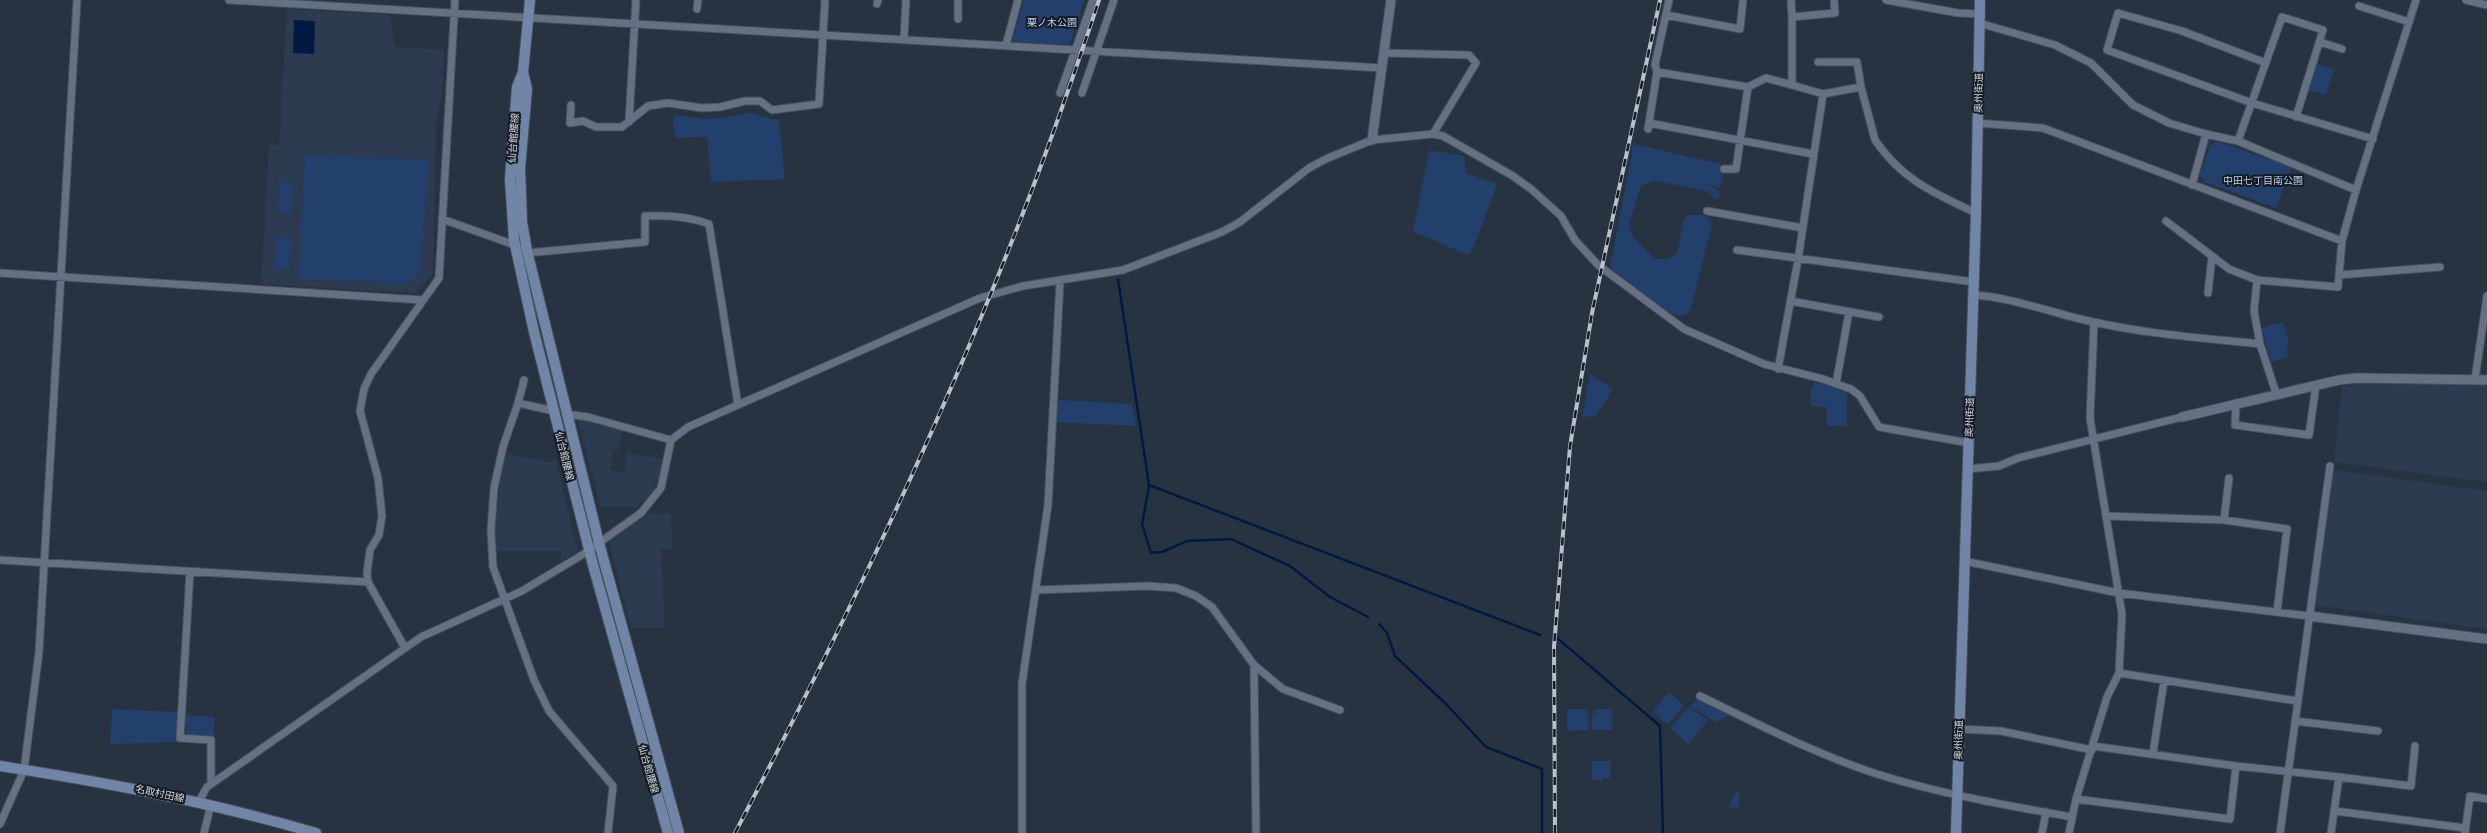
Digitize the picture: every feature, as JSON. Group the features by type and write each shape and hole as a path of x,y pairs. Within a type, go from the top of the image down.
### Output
{"main road":[{"name":"仙台館腰線","path":"530,0 524,72 527,89 520,168 527,253 599,543 679,833"},
{"name":"奥州街道","path":"1956,833 1958,796 1958,729 1976,213 1980,0"},
{"name":"仙台館腰線","path":"524,72 517,87 510,179 515,245 554,411 589,550 614,645 668,833"},
{"name":"名取村田線","path":"0,766 120,784 199,801 316,833"}],"street":[{"path":"0,824 24,770 39,652 76,0"},
{"path":"229,0 1382,68"},
{"path":"405,648 368,582 368,557 379,535 381,507 374,460 362,422 361,400 371,374 381,358 439,278 446,221 455,0"},
{"path":"629,122 636,0"},
{"path":"697,9 698,0"},
{"path":"571,105 570,123 583,121 596,127 622,127 648,106 668,103 702,108 720,107 745,100 760,101 772,110 819,104 825,0"},
{"path":"904,39 906,0"},
{"path":"958,0 958,19"},
{"path":"1006,45 1018,0"},
{"path":"1060,93 1093,0"},
{"path":"1082,93 1114,0"},
{"path":"1372,140 1391,0"},
{"path":"1669,0 1655,65 1657,72 1648,126 1734,138 1740,142 1813,154"},
{"path":"1666,15 1740,29 1743,0"},
{"path":"1791,0 1792,85"},
{"path":"1792,17 1835,13 1834,0"},
{"path":"1886,0 1920,3 1958,13 2055,45 2091,63 2133,105 2169,123 2206,134 2238,141 2356,190"},
{"path":"2166,221 2229,270 2258,280 2338,287 2342,241 2356,190 2416,0"},
{"path":"2466,0 2487,5"},
{"path":"2359,6 2409,22"},
{"path":"2266,62 2182,31 2118,13 2107,50 2252,103 2373,139"},
{"path":"2238,141 2282,17 2324,30 2296,117"},
{"path":"2320,42 2342,49"},
{"path":"1384,53 1469,55 1476,63 1433,134"},
{"path":"1818,62 1856,62 1874,140 1879,147 1908,178 1918,185 1976,213"},
{"path":"1657,72 1748,87 1766,78 1823,94 1861,87"},
{"path":"1724,169 1736,169 1748,87"},
{"path":"1778,369 1798,260 1823,94"},
{"path":"1977,123 2043,128 2342,241"},
{"path":"199,801 207,787 211,784 421,637 504,600 589,550 641,513 655,498 664,480 671,440 693,425 980,298 1023,286 1060,282 1123,270 1222,232 1240,222 1309,168 1328,158 1372,140 1433,134 1443,136 1513,176 1531,189 1561,216 1575,240 1598,265 1684,330 1778,369 1851,389 1860,396 1879,427 1969,443"},
{"path":"2192,185 2206,134"},
{"path":"1707,211 1803,228"},
{"path":"527,253 645,242 645,216 676,216 696,219 709,224 738,405"},
{"path":"446,221 515,245"},
{"path":"1737,250 1798,260 1823,261 1974,282"},
{"path":"2208,293 2212,256"},
{"path":"2339,275 2440,267"},
{"path":"0,273 423,300"},
{"path":"2258,280 2254,311 2260,344 2276,393"},
{"path":"1022,833 1022,684 1037,590 1048,505 1060,282"},
{"path":"1973,296 2004,300 2094,322 2136,330 2260,344"},
{"path":"2475,379 2487,296"},
{"path":"1790,301 1879,317"},
{"path":"1836,384 1849,312"},
{"path":"2069,833 2076,800 2107,698 2119,673 2122,614 2093,438 2090,390 2094,322"},
{"path":"1968,469 1999,466 2018,458 2093,438 2276,393 2316,385 2357,378 2487,380"},
{"path":"524,380 503,447 494,488 492,509 493,567 534,680 549,711 613,786 608,833"},
{"path":"2236,403 2235,425 2309,435 2316,385"},
{"path":"518,403 554,411"},
{"path":"566,414 588,417 671,440"},
{"path":"2280,833 2330,466"},
{"path":"2224,520 2229,478"},
{"path":"2106,516 2224,520 2287,529 2277,612"},
{"path":"0,560 368,582"},
{"path":"1964,561 2118,593 2487,638"},
{"path":"190,572 180,738 211,740 211,784"},
{"path":"1037,590 1147,586 1176,588 1196,596 1212,607 1254,665 1283,689 1340,710"},
{"path":"1254,665 1256,833"},
{"path":"2119,673 2297,701"},
{"path":"2153,753 2164,681"},
{"path":"1700,696 1812,749 1877,774 1958,796 2072,816"},
{"path":"2295,721 2378,731"},
{"path":"1958,729 2001,731 2093,748 2153,753 2236,766 2411,786 2416,746"},
{"path":"2076,800 2230,819 2236,766"},
{"path":"2331,833 2338,778"},
{"path":"2335,811 2465,830 2470,796 2487,799"},
{"path":"204,833 210,804"},
{"path":"2042,833 2046,812"}],"shaded area":[{"path":"287,9 390,15 395,47 444,50 442,93 436,124 433,273 416,293 261,284 269,145 279,145"},
{"path":"294,20 315,21 314,54 293,53"},
{"path":"2467,382 2487,385 2487,482 2334,462 2342,386 2370,383"},
{"path":"577,418 623,430 619,451 613,450 610,470 624,472 627,452 662,459 659,478 647,500 643,500 637,507 601,507"},
{"path":"505,454 549,462 556,460 578,552 561,561 561,551 495,551 496,511"},
{"path":"2333,470 2487,491 2487,629 2315,605"},
{"path":"671,513 672,549 661,549 665,628 631,628 609,542 648,514"}],"green space":[{"name":"栗ノ木公園","path":"1024,0 1084,0 1069,45 1016,42 1013,39"},
{"path":"2315,64 2334,69 2326,95 2308,90"},
{"path":"748,113 779,120 785,179 711,182 707,137 676,138 673,126 674,115 694,118 711,118 729,117"},
{"name":"中田七丁目南公園","path":"2216,141 2291,167 2276,208 2205,182 2200,175 2210,145"},
{"path":"1633,144 1725,165 1720,188 1700,182 1715,188 1721,195 1716,200 1706,191 1657,181 1641,185 1629,225 1632,235 1654,259 1668,259 1677,253 1683,222 1688,215 1704,215 1710,219 1712,224 1691,309 1683,316 1666,310 1657,304 1614,273 1610,267 1631,159 1633,156 1631,155"},
{"path":"1429,150 1464,156 1466,173 1497,184 1475,244 1469,255 1413,232"},
{"path":"305,154 429,160 420,273 405,284 299,278"},
{"path":"279,180 294,181 292,213 278,212"},
{"path":"276,237 291,237 289,269 274,269"},
{"path":"2283,322 2289,342 2286,349 2288,357 2271,362 2262,328"},
{"path":"1590,374 1613,389 1596,416 1582,417"},
{"path":"1814,382 1836,388 1847,394 1847,426 1827,426 1827,407 1811,406 1811,386 1814,386"},
{"path":"1058,400 1132,404 1136,426 1057,422"},
{"path":"1669,692 1684,705 1668,724 1663,722 1653,711"},
{"path":"1697,699 1729,715 1716,722 1690,706"},
{"path":"1689,707 1708,720 1688,744 1670,728"},
{"path":"112,709 179,712 178,742 110,744"},
{"path":"1567,709 1587,709 1589,730 1567,731"},
{"path":"1595,709 1612,709 1612,730 1592,730 1592,714 1595,713"},
{"path":"185,715 214,717 214,741 186,735"},
{"path":"1592,761 1611,761 1611,778 1603,778 1603,781 1592,779"},
{"path":"1738,789 1739,807 1728,808"}],"waterway":[{"path":"1118,279 1149,485 1540,635"},
{"path":"1149,486 1142,524 1151,553 1162,552 1187,541 1231,539 1290,566 1330,597 1368,617"},
{"path":"1379,624 1387,633 1395,656 1447,705 1486,747 1542,769 1542,833"},
{"path":"1556,637 1660,726 1663,833"}],"railway":[{"path":"735,833 810,688 846,614 916,467 949,392 1012,241 1035,181 1099,0"},
{"path":"1555,833 1554,647 1570,446 1592,313 1660,0"}]}
